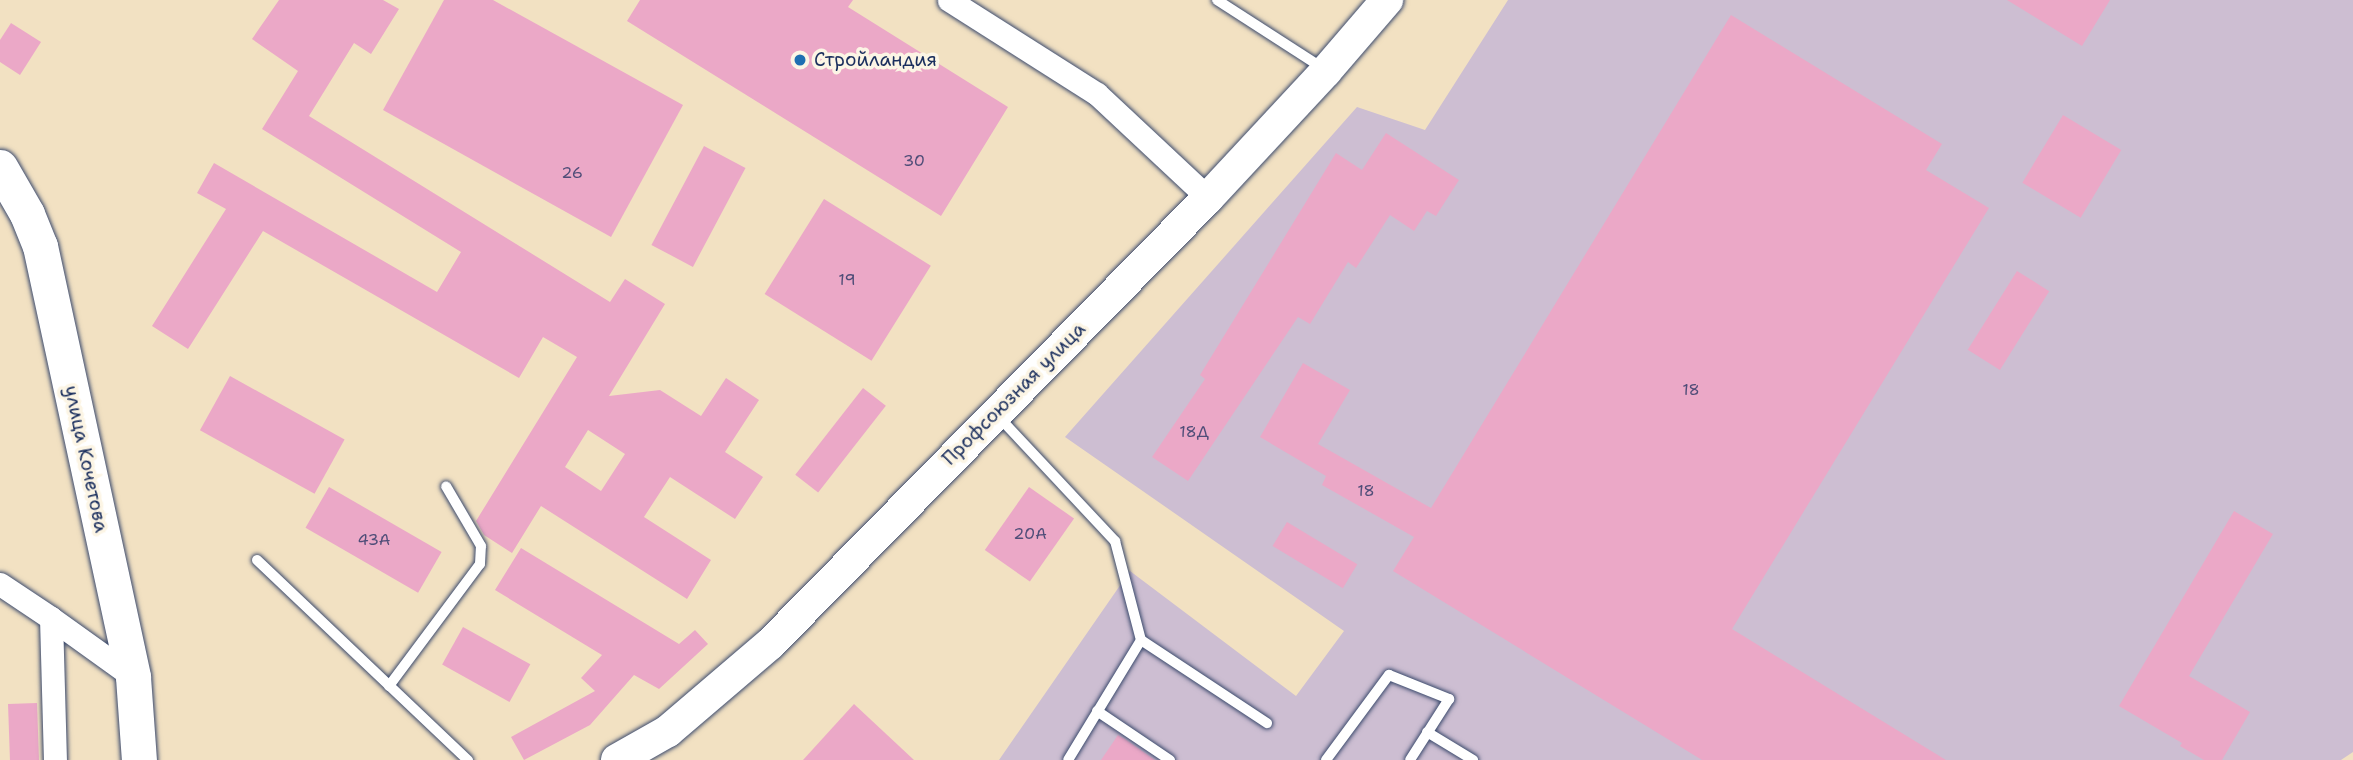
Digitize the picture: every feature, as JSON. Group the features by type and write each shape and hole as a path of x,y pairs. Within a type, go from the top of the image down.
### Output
{"main road":[{"name":"Профсоюзная улица","path":"617,760 668,731 771,644 1208,198 1326,71 1387,0"},
{"name":"улица Кочетова","path":"0,167 22,204 40,246 133,677 139,760"}],"street":[{"path":"949,0 1097,94 1208,198"},
{"path":"0,584 133,677"},
{"path":"51,618 55,760"}],"lane":[{"path":"1217,0 1326,71"},
{"path":"995,413 1115,541 1141,640 1267,723"},
{"path":"389,686 480,564 481,546 446,486"},
{"path":"257,561 468,760"},
{"path":"1068,760 1141,640"},
{"path":"1326,760 1389,675 1449,699 1410,760"},
{"path":"1097,711 1170,760"},
{"path":"1427,732 1474,760"}],"shaded area":[{"path":"1508,0 2353,0 2353,752 2341,760 999,760 1130,571 1296,696 1344,631 1065,437 1357,107 1425,130"}],"building":[{"path":"279,0 383,0 399,9 371,54 354,43 309,116 610,302 625,279 665,304 609,396 660,390 701,416 726,378 759,400 725,452 763,477 735,519 670,477 644,517 711,560 687,599 541,506 512,553 484,535 476,521 577,357 543,337 519,378 263,231 188,349 152,326 226,209 197,193 214,163 437,292 461,252 262,129 298,71 252,39","holes":["588,430 625,454 601,491 565,467"]},
{"path":"444,0 493,0 683,105 611,237 383,110"},
{"path":"640,0 853,0 848,7 1008,107 941,216 627,21"},
{"path":"2007,0 2110,0 2082,46"},
{"path":"1731,15 1942,144 1926,170 1989,208 1732,629 1946,760 1702,760 1393,571 1414,537 1322,485 1326,476 1260,437 1303,363 1350,390 1318,444 1431,508"},
{"path":"11,23 41,42 20,75 0,62 0,40"},
{"path":"2063,115 2121,150 2081,218 2022,183"},
{"path":"1386,133 1459,180 1436,216 1427,211 1414,231 1390,215 1356,268 1348,262 1310,324 1298,317 1188,481 1152,457 1205,379 1200,375 1336,153 1362,170"},
{"path":"704,146 745,168 693,267 651,245"},
{"path":"824,199 931,266 872,361 765,294"},
{"path":"2017,271 2049,291 2000,370 1968,350"},
{"path":"230,376 345,440 315,494 200,430"},
{"path":"863,388 886,406 818,493 795,475"},
{"path":"329,487 442,552 418,593 306,528"},
{"path":"1029,487 1074,519 1030,582 985,550"},
{"path":"2234,511 2273,534 2189,676 2250,712 2222,760 2204,760 2180,746 2182,743 2119,706"},
{"path":"1287,522 1357,564 1343,588 1273,546"},
{"path":"521,548 679,644 695,630 708,644 659,689 634,675 590,725 524,760 511,737 595,691 581,678 602,655 495,590"},
{"path":"463,627 530,664 509,702 442,665"},
{"path":"37,703 39,760 10,760 8,704"},
{"path":"854,704 914,760 803,760"},
{"path":"1118,735 1125,739 1155,760 1101,760"}],"place":[{"name":"Стройландия","path":"800,60"}]}
